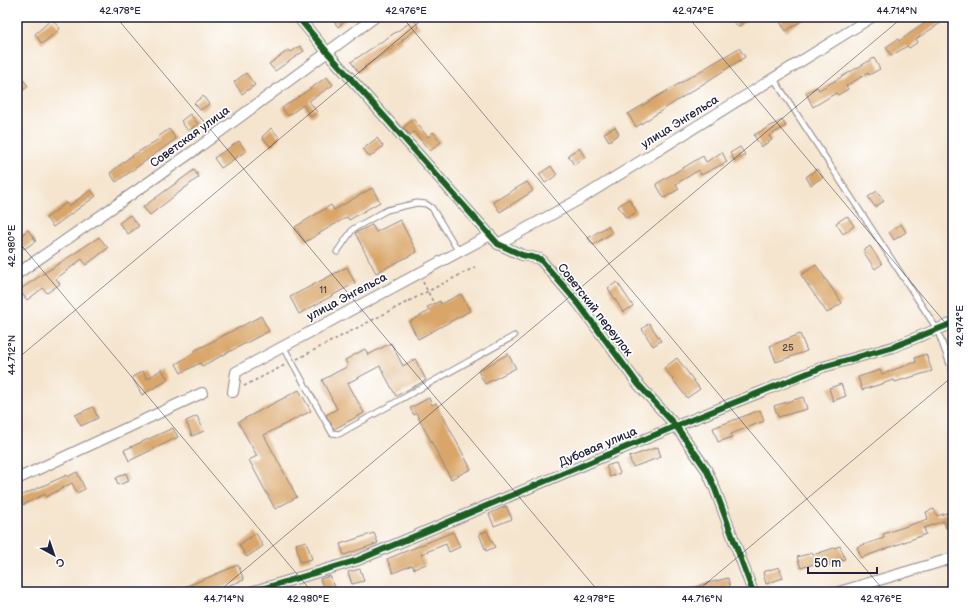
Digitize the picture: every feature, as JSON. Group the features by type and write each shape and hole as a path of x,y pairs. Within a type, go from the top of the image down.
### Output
{"street":[{"name":"Советский переулок","path":"298,17 327,52 498,244 522,255 540,259 578,304 638,384 676,426 706,470 715,490 753,592"},
{"name":"Советская улица","path":"17,274 196,150 375,17"},
{"name":"улица Энгельса","path":"498,244 580,199 774,80 872,17"},
{"name":"улица Энгельса","path":"233,392 236,372 490,235"},
{"name":"Дубовая улица","path":"251,592 358,560 676,426 823,367 893,347 937,328 953,323"},
{"path":"17,479 202,393"},
{"path":"839,592 953,558"}],"lane":[{"path":"774,80 937,328 953,373"},
{"path":"337,252 353,229 387,210 417,203 426,204 432,208 459,252"},
{"path":"283,346 332,433 339,434 514,336"}],"path":[{"path":"233,392 475,267"},
{"path":"418,273 434,304"}],"building":[{"path":"331,17 350,17 338,27"},
{"path":"729,17 751,17 738,27"},
{"path":"787,17 807,17 786,31 780,22"},
{"path":"934,17 950,17 916,39 918,42 909,48 907,46 891,56 886,47 898,39 899,41"},
{"path":"52,19 60,29 42,44 35,34"},
{"path":"414,20 419,27 402,40 403,41 364,67 366,68 359,73 351,62"},
{"path":"300,46 304,51 275,71 269,64 289,50 291,52"},
{"path":"739,48 745,57 636,127 628,114"},
{"path":"874,58 880,69 869,75 868,73 846,86 848,89 838,95 836,93 813,107 806,93 817,87 819,90"},
{"path":"17,72 28,86 17,95"},
{"path":"246,73 255,85 242,94 234,82"},
{"path":"327,77 333,85 309,101 317,112 311,117 303,105 288,116 282,108"},
{"path":"203,96 209,104 200,110 194,103"},
{"path":"190,114 198,124 188,131 181,121"},
{"path":"413,119 428,137 433,132 441,142 430,151 414,132 410,135 403,128"},
{"path":"782,120 786,126 769,136 772,140 761,147 754,135"},
{"path":"615,127 619,134 609,141 604,133"},
{"path":"271,128 280,138 271,147 262,137"},
{"path":"169,129 176,139 116,182 110,173 130,157 159,139 158,137"},
{"path":"377,138 383,146 370,157 363,149"},
{"path":"239,141 246,151 221,168 214,158"},
{"path":"740,147 745,155 735,161 730,153"},
{"path":"579,148 585,157 574,165 568,155"},
{"path":"722,152 727,162 701,175 699,170 676,184 679,189 664,198 656,184 703,156 706,162"},
{"path":"551,166 557,175 545,183 539,174"},
{"path":"817,169 823,177 811,185 806,177"},
{"path":"194,170 199,177 150,215 143,207"},
{"path":"527,182 533,191 500,212 493,202"},
{"path":"372,188 380,202 349,220 347,217 305,242 295,227 331,205 334,210"},
{"path":"91,190 96,196 53,227 46,218 66,203 69,206"},
{"path":"877,191 884,201 875,207 868,197"},
{"path":"629,199 637,212 626,218 618,206"},
{"path":"130,215 139,226 128,234 119,223"},
{"path":"847,216 854,226 843,234 836,223"},
{"path":"400,220 417,252 376,273 355,233 372,225 376,232"},
{"path":"901,224 906,232 894,240 889,232"},
{"path":"608,226 612,233 593,245 588,238"},
{"path":"28,230 36,241 24,249 17,238"},
{"path":"99,237 108,248 86,265 82,259 56,279 60,284 47,293 43,288 27,300 19,290"},
{"path":"870,246 882,264 875,269 863,251"},
{"path":"816,265 842,303 827,313 801,275"},
{"path":"347,267 355,283 299,314 290,297"},
{"path":"617,282 633,306 623,312 608,288"},
{"path":"461,294 470,311 418,339 409,322 429,311 427,307 440,301 441,304"},
{"path":"261,316 269,331 202,366 200,363 181,373 176,364 195,352 194,351"},
{"path":"649,323 661,341 653,346 642,329"},
{"path":"800,334 807,351 776,362 770,346"},
{"path":"391,343 403,366 415,359 426,380 396,396 380,366 348,383 364,413 334,429 326,415 337,409 322,380 348,366 345,360 365,349 368,355"},
{"path":"508,354 516,368 485,384 478,371"},
{"path":"926,354 932,371 895,382 894,380 862,390 858,377 880,370 882,374 916,362 915,358"},
{"path":"677,358 700,389 687,398 664,368"},
{"path":"162,369 168,380 142,395 132,377 143,371 147,379"},
{"path":"841,384 846,396 833,401 829,388"},
{"path":"299,390 311,411 264,435 297,497 275,509 249,460 257,456 238,422"},
{"path":"803,397 807,409 778,417 774,406"},
{"path":"429,398 432,405 436,403 471,469 451,479 416,413 414,415 410,408"},
{"path":"93,407 98,418 81,426 75,415"},
{"path":"760,410 764,421 731,434 732,437 718,442 713,428"},
{"path":"197,416 204,431 192,436 186,421"},
{"path":"173,428 178,437 129,461 124,450"},
{"path":"658,447 661,457 633,467 629,457"},
{"path":"616,463 620,473 610,477 606,466"},
{"path":"77,472 85,489 77,493 72,483 46,497 45,494 23,505 18,497 67,475 67,477"},
{"path":"126,473 129,481 118,485 116,478"},
{"path":"506,506 512,519 494,526 489,514"},
{"path":"934,509 937,516 953,511 953,526 946,528 944,521 924,528 926,534 861,558 857,547 884,538 883,534 928,519 926,512"},
{"path":"487,531 495,547 486,551 479,534"},
{"path":"453,532 460,547 449,552 446,544 421,554 426,564 414,569 412,565 393,573 387,559"},
{"path":"256,533 263,546 247,557 239,545"},
{"path":"374,533 378,543 344,555 340,544"},
{"path":"306,541 312,559 300,562 296,544"},
{"path":"840,546 845,559 828,565 827,560 801,568 797,557 812,553 813,555"},
{"path":"238,565 244,580 218,589 219,592 173,592"},
{"path":"779,567 783,578 766,584 763,572"},
{"path":"360,569 364,581 352,584 348,572"},
{"path":"330,576 335,587 325,591 320,579"},
{"path":"728,578 730,588 716,592 685,592 704,584"}],"cycle path":[{"path":"298,17 327,52 498,244 522,255 540,259 578,303 638,384 676,426 706,469 715,489 753,592"},
{"path":"251,592 358,560 676,426 823,367 893,347 953,323"}]}
